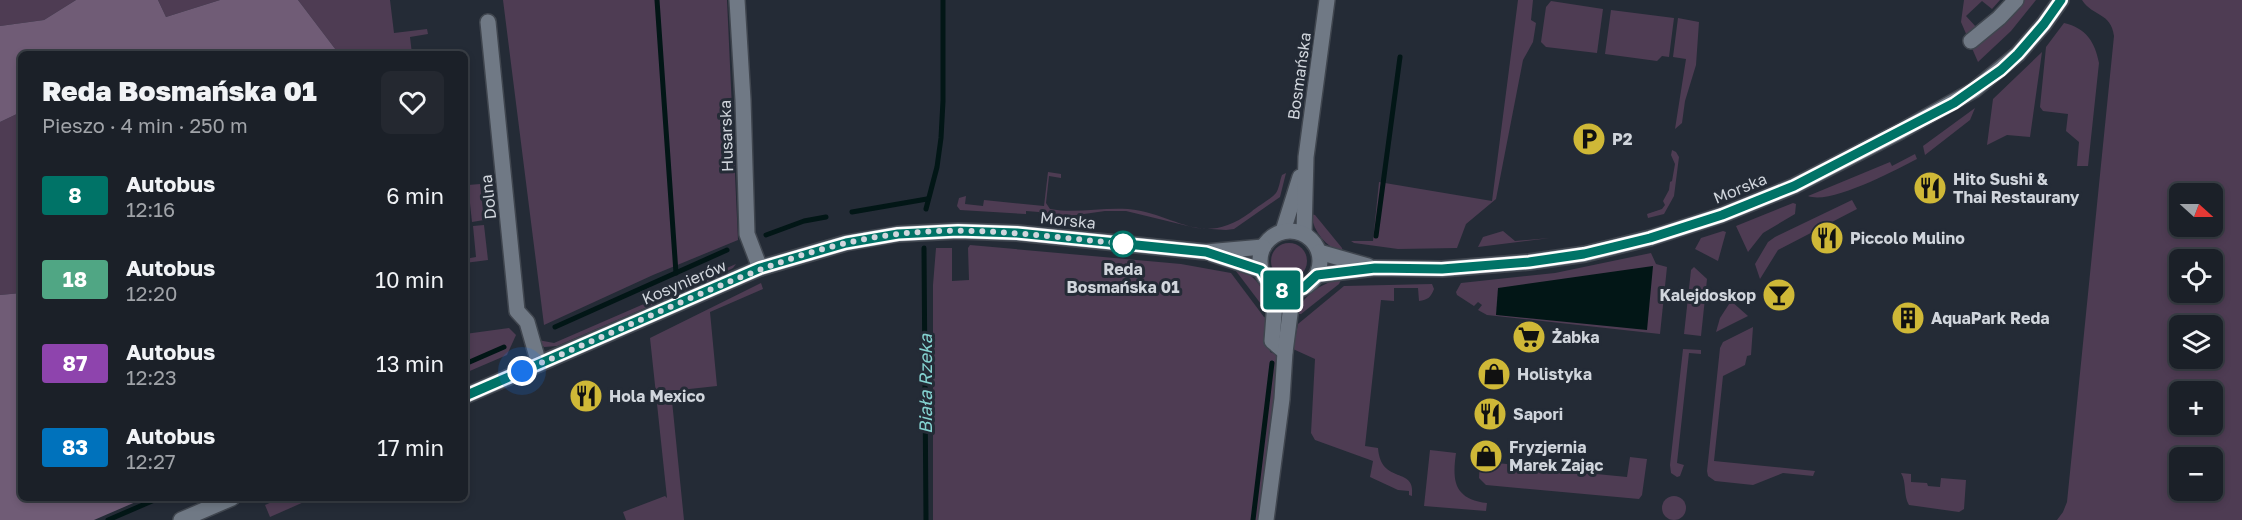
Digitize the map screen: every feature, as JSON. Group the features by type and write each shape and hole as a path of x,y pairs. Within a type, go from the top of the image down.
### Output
{"main road":[{"name":"Husarska","path":"737,0 747,234 760,268"},
{"name":"Bosmańska","path":"1304,233 1306,157 1328,0"},
{"path":"1971,41 1999,18 2016,0"},
{"name":"Morska","path":"1293,291 1303,288 1317,275 1375,268 1442,269 1562,257 1650,238 1722,215 1794,186 1954,103 2001,70 2018,54 2061,0"},
{"name":"Dolna","path":"488,22 517,311 527,322 539,364"},
{"name":"Bosmańska","path":"1283,231 1306,157"},
{"path":"1281,346 1293,291 1276,288 1269,283 1259,262 1263,247 1268,240 1283,231 1304,233 1316,244 1319,252 1317,275"},
{"name":"Kosynierów","path":"468,395 760,268 846,243 926,232"},
{"name":"Morska","path":"926,232 1017,233 1206,252 1263,247"},
{"name":"Morska","path":"1206,252 1261,270"},
{"name":"Morska","path":"1319,252 1375,268"},
{"path":"1266,520 1282,399 1281,346 1276,288"},
{"path":"181,520 225,501"}],"shaded area":[{"path":"0,0 76,0 44,20 0,26"},
{"path":"76,0 158,0 166,17 220,0 298,0 337,51 18,51 18,113 0,122 0,26 44,20"},
{"path":"158,0 220,0 166,17"},
{"path":"298,0 390,0 394,33 427,29 428,34 410,37 412,51 337,51"},
{"path":"503,0 727,0 738,240 653,275 544,325"},
{"path":"1518,0 1533,0 1531,20 1536,23 1533,42 1523,60 1496,199 1466,224 1457,248 1398,249 1351,241 1373,241 1379,182 1492,201"},
{"path":"1964,0 2000,0 1992,9 1982,1 1966,16 1977,28 1967,36 1961,22"},
{"path":"2019,0 2036,0 2011,31 1978,62 1971,46"},
{"path":"2082,0 2242,0 2242,520 2057,520 2067,502 2114,36 2109,23"},
{"path":"1551,1 1603,9 1597,53 1546,47 1541,42 1546,7"},
{"path":"1611,10 1674,18 1669,57 1662,56 1657,61 1605,54"},
{"path":"1678,18 1699,22 1696,65 1685,101 1682,123 1675,129 1686,59 1673,57"},
{"path":"2064,23 2084,32 2092,42 2099,63 2088,166 2077,166 2079,142 2066,131 2068,114 2043,111 2040,107 2046,47"},
{"path":"2042,52 2030,137 2007,135 1987,145 1993,99"},
{"path":"1975,108 1970,120 1925,155 1923,146"},
{"path":"18,113 18,293 0,295 0,122"},
{"path":"1672,150 1679,157 1674,196 1664,214 1648,218 1647,214 1662,209 1665,205 1663,201 1672,181 1675,164 1671,155"},
{"path":"1915,154 1917,159 1863,185 1832,196 1808,196 1890,162 1892,166"},
{"path":"1048,172 1061,174 1061,178 1049,176 1046,203 1050,209 1070,211 1128,209 1202,228 1196,228 1126,211 1105,211 1063,217 1040,216 1039,212 1026,211 1026,214 960,210 957,206 959,198 966,196 965,204 983,206 984,200 1044,206"},
{"path":"1286,173 1280,197 1234,229 1204,229 1218,228 1233,223 1251,212 1276,193 1282,175"},
{"path":"480,184 484,220 472,222 468,185"},
{"path":"1852,200 1857,209 1778,250 1760,279 1755,264 1768,242"},
{"path":"1793,203 1796,204 1795,214 1763,233 1748,252 1736,226"},
{"path":"1311,214 1315,215 1342,248 1343,253 1331,247 1321,238"},
{"path":"484,225 488,260 468,263 468,258 476,257 473,226"},
{"path":"1503,231 1515,241 1550,238 1478,247 1483,237"},
{"path":"1726,232 1718,261 1695,249 1701,238"},
{"path":"1289,243 1301,249 1307,261 1301,273 1289,279 1277,273 1271,261 1277,249"},
{"path":"970,245 1181,264 1231,273 1264,317 1269,319 1270,352 1280,356 1264,520 933,520 933,285 936,248 952,248 952,281 969,280 968,248"},
{"path":"1651,253 1656,264 1667,267 1660,334 1487,315 1478,310 1482,305 1478,302 1474,306 1456,292 1461,283 1555,273"},
{"path":"736,264 733,268 710,280 557,346 544,347 538,340 554,343"},
{"path":"1653,266 1647,330 1496,315 1498,288"},
{"path":"1694,267 1707,279 1701,336 1684,334 1691,270"},
{"path":"1236,268 1254,279 1262,289 1268,309 1264,308"},
{"path":"1335,280 1341,280 1301,314 1296,314 1302,302 1311,293"},
{"path":"761,283 763,289 710,312 717,386 671,391 684,520 626,520 623,512 665,496 667,498 650,338"},
{"path":"1432,284 1433,292 1425,300 1419,301 1418,288 1394,288 1394,301 1381,300 1365,446 1378,448 1380,460 1385,467 1409,481 1412,496 1409,495 1409,491 1398,490 1370,477 1373,461 1315,440 1311,433 1315,359 1293,349 1298,324 1344,286"},
{"path":"18,293 18,501 138,501 94,520 0,520 0,295"},
{"path":"1731,301 1748,316 1716,332 1720,318"},
{"path":"1753,327 1751,355 1747,356 1745,365 1723,376 1714,461 1815,471 1813,476 1783,473 1753,485 1715,481 1708,476 1720,348 1723,342"},
{"path":"509,328 516,335 507,355 468,372 468,334"},
{"path":"1683,349 1701,350 1701,354 1689,353 1677,463 1684,465 1680,476 1677,477 1671,473 1670,465"},
{"path":"1430,450 1456,453 1455,480 1458,487 1468,497 1487,503 1486,511 1424,506"},
{"path":"1630,457 1647,459 1642,495 1639,499 1486,485 1479,478 1480,461 1566,471 1566,473 1627,477"},
{"path":"1901,473 1911,474 1911,482 1927,483 1928,486 1940,487 1941,478 1966,480 1964,509 1959,512 1909,505"},
{"path":"1674,496 1683,499 1686,508 1683,517 1674,520 1665,517 1662,508 1665,499"},
{"path":"274,501 306,501 270,517 265,505"}],"waterway":[{"path":"657,0 676,273"},
{"name":"Biała Rzeka","path":"926,209 937,167 941,138 943,0"},
{"path":"1376,236 1400,57"},
{"path":"852,212 927,199"},
{"path":"766,235 804,221 826,217"},
{"name":"Biała Rzeka","path":"924,248 926,520"},
{"path":"555,327 727,250"},
{"path":"468,363 504,347"},
{"path":"1253,520 1272,363"},
{"path":"108,520 152,501"}],"bus line":[{"name":"8","path":"468,395 776,262 846,243 898,234 958,231 1017,233 1206,252 1261,270 1269,283 1284,291 1303,288 1317,275 1375,268 1442,269 1529,262 1584,254 1650,238 1722,215 1794,186 1954,103 2001,70 2018,54 2061,0"}],"place":[{"name":"P2","path":"1589,139"},
{"name":"Hito Sushi & Thai Restaurany","path":"1930,188"},
{"name":"Piccolo Mulino","path":"1827,238"},
{"name":"Reda Bosmańska 01","path":"1123,244"},
{"name":"Kalejdoskop","path":"1779,295"},
{"name":"AquaPark Reda","path":"1908,318"},
{"name":"Żabka","path":"1529,337"},
{"name":"Holistyka","path":"1494,374"},
{"name":"Hola Mexico","path":"586,396"},
{"name":"Sapori","path":"1490,414"},
{"name":"Fryzjernia Marek Zając","path":"1486,456"}],"route":[{"path":"522,371 760,268 809,252 869,238 958,231 1017,233 1126,244 1123,244"}]}
